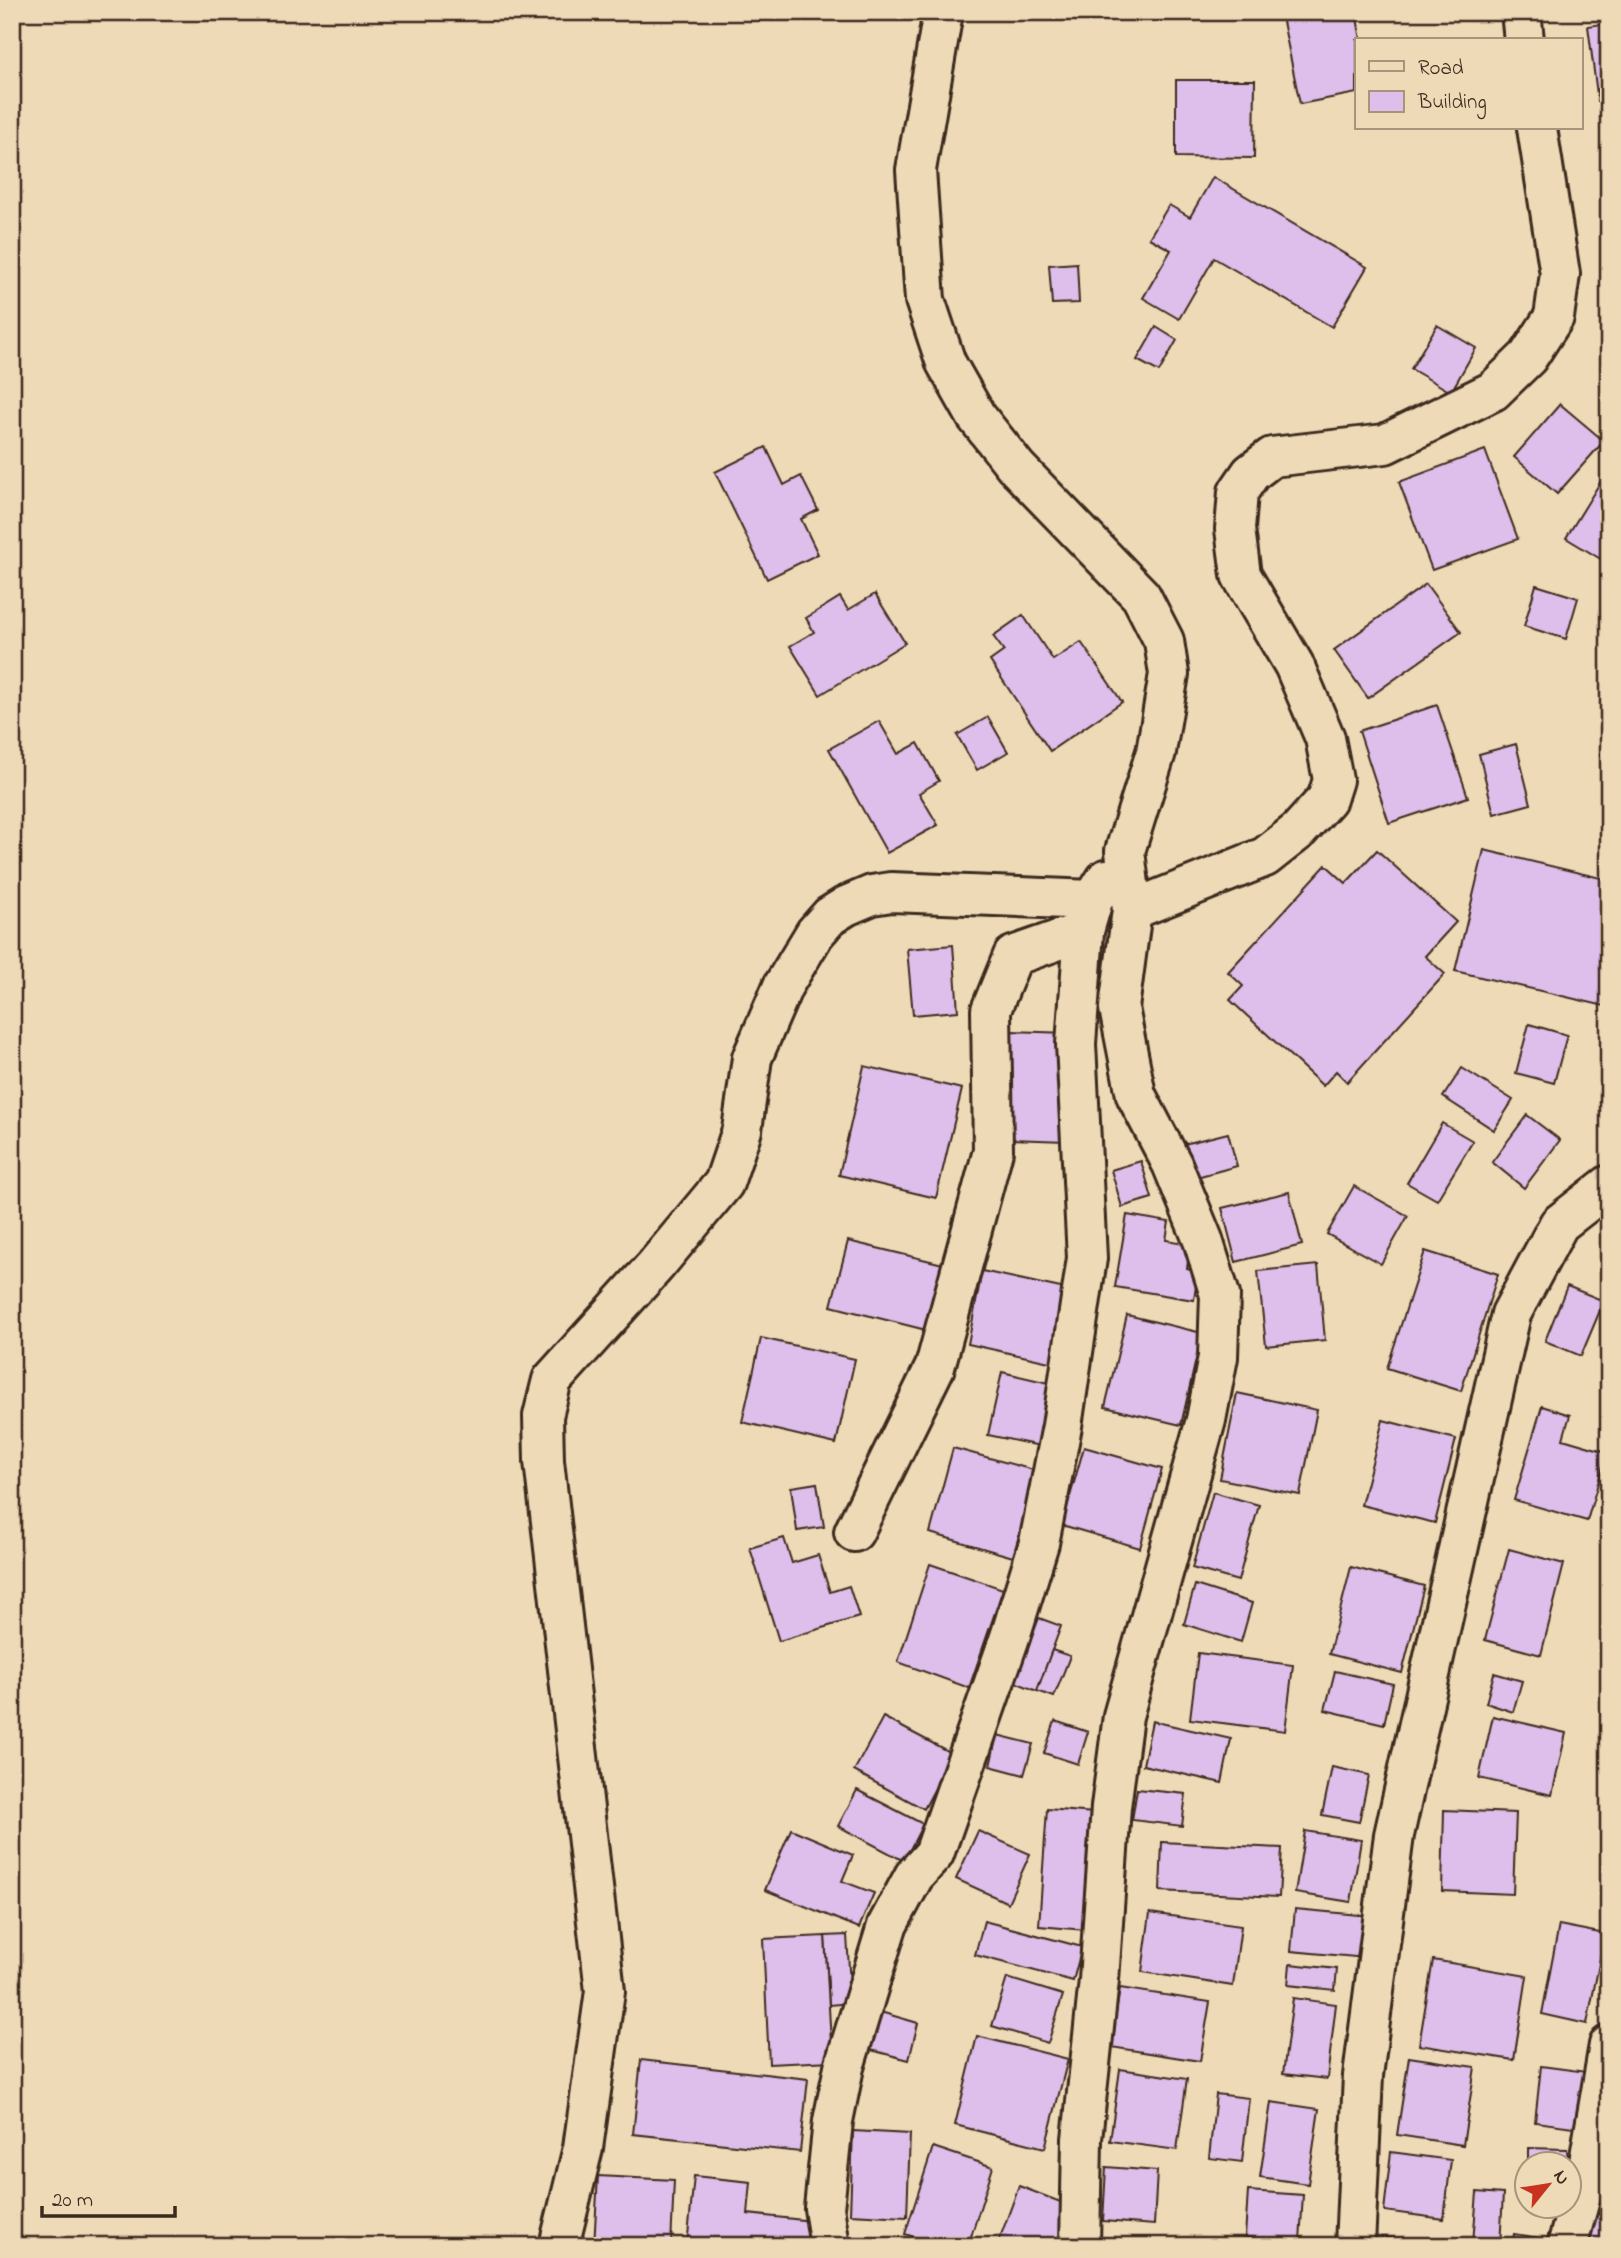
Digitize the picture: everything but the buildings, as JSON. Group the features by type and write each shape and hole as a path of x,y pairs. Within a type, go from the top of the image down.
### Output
{"main road":[{"path":"830,2246 824,2208 833,2121 844,2067 887,1926 914,1876 934,1854 1010,1637 1039,1542 1062,1426 1087,1258 1076,1044 1088,916 1125,851 1156,752 1169,674 1164,641 1141,596 1017,468 976,416 946,363 925,300 916,170 943,12"},
{"path":"1521,12 1524,38"},
{"path":"1132,910 1265,857 1298,831 1327,799 1333,780 1325,738 1294,665 1241,575 1236,529 1238,492 1251,472 1272,457 1385,444 1493,391 1528,356 1554,317 1560,274 1537,130"},
{"path":"1080,2246 1082,2139 1099,1980 1111,1807 1123,1716 1206,1420 1218,1357 1220,1295 1203,1240 1172,1164 1136,1095 1119,1008 1132,910 1125,851"},
{"path":"559,2246 583,2148 606,1991 544,1461 543,1416 552,1380 656,1265 724,1184 742,1130 752,1058 783,986 815,933 830,916 872,895 891,892 1088,916"},
{"path":"854,1532 935,1367 993,1151 991,1010 1013,956 1088,916"},
{"path":"1355,2246 1363,2076 1394,1835 1511,1314 1559,1224 1609,1185"},
{"path":"1567,2246 1587,2174 1609,2045"}]}
